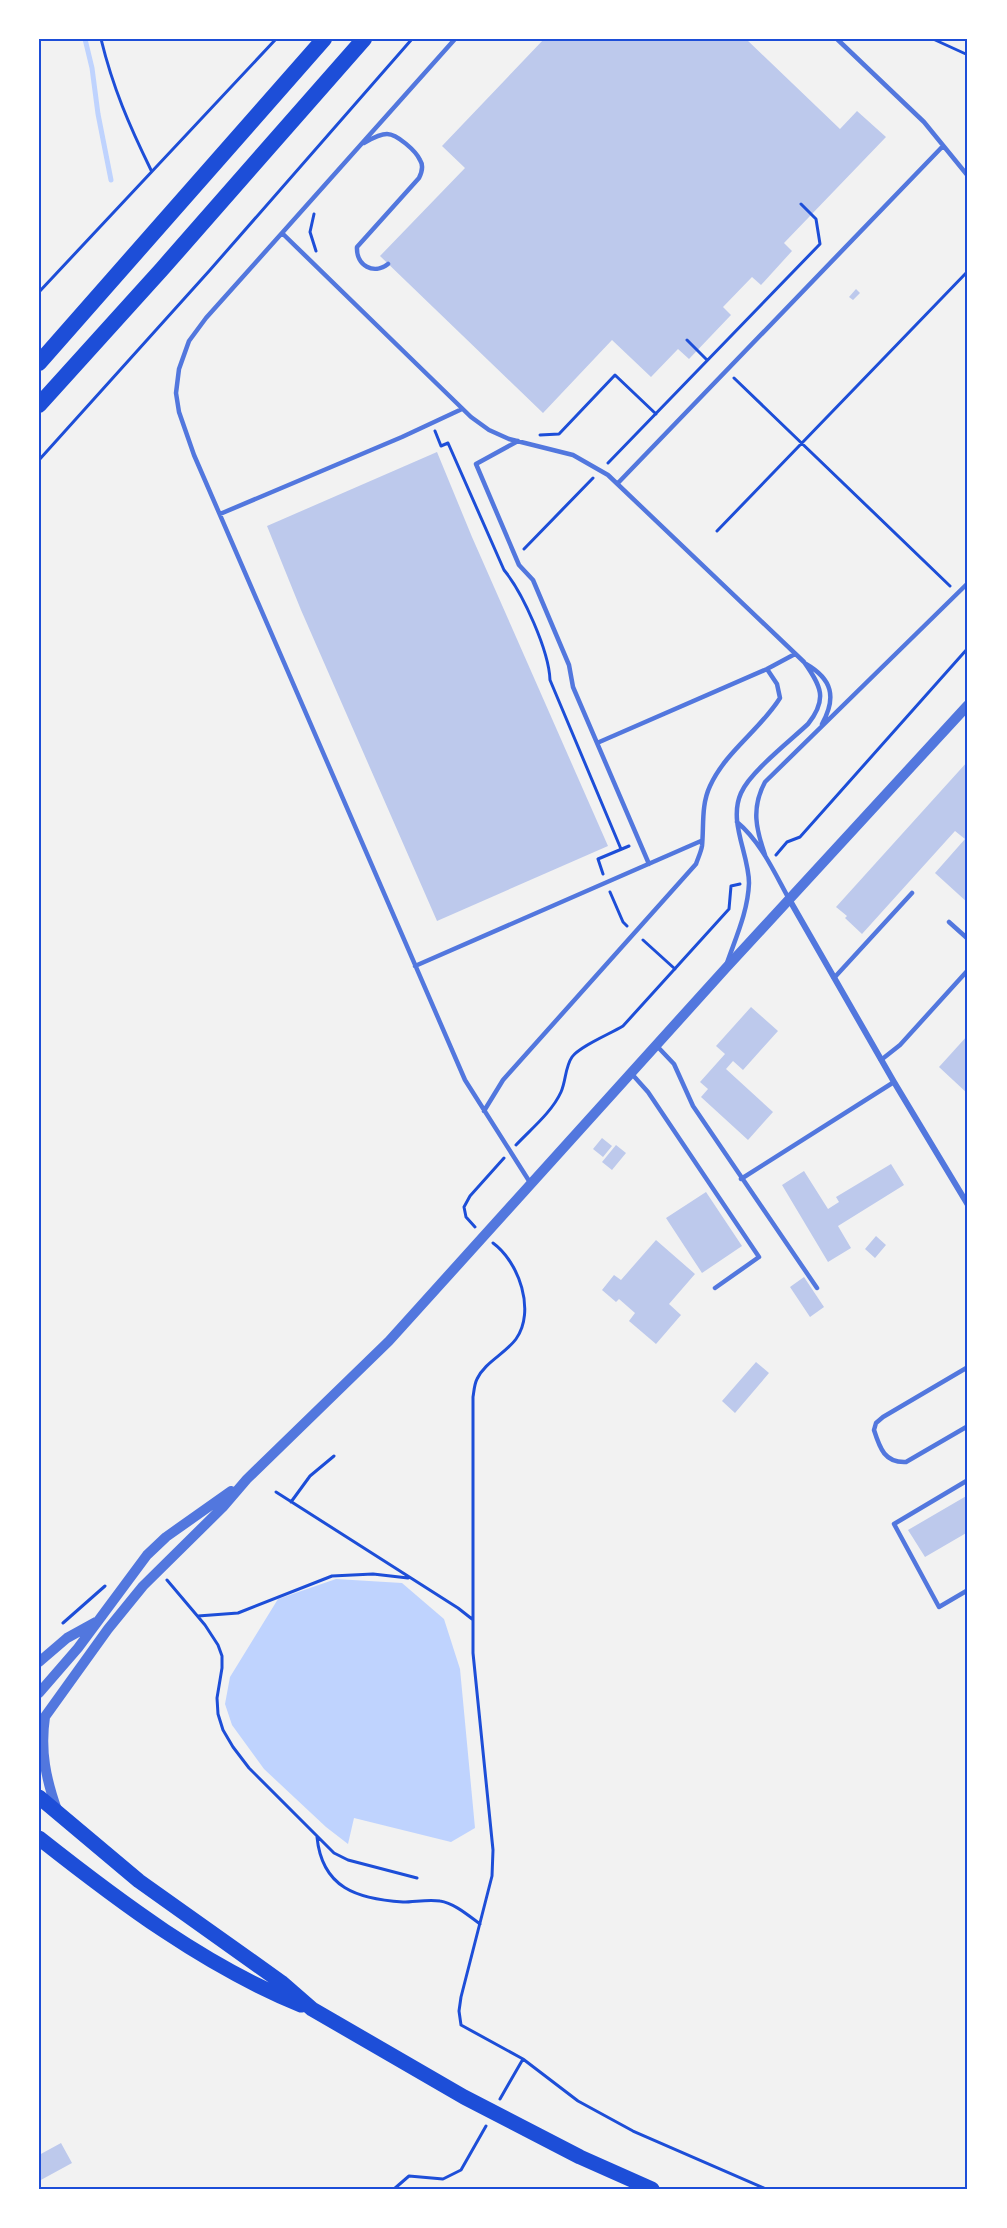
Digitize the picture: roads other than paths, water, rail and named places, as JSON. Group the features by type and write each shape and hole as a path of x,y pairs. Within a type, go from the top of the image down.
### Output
{"highway":[{"path":"39,363 324,39"},
{"path":"41,403 364,39"},
{"path":"39,347 70,327"}],"main road":[{"path":"39,1797 139,1881 281,1982 312,2009"},
{"path":"39,1838 134,1911 171,1935 278,1995 312,2009 473,2102 580,2157 652,2189"}],"street":[{"path":"59,1815 44,1768 42,1721 122,1611 158,1569 223,1507 247,1479 389,1341 725,969 968,705"},
{"path":"789,899 881,1060 968,1205"},
{"path":"39,1694 154,1547 247,1479"},
{"path":"39,1662 67,1638 99,1620"}],"lane":[{"path":"456,39 206,318 189,341 179,369 176,393 179,412 194,455 465,1080 531,1184"},
{"path":"837,39 924,122 968,176"},
{"path":"360,146 375,137 387,134 396,136 415,153 422,164 419,178 357,247 358,258 366,267 382,269 388,264"},
{"path":"618,483 943,146"},
{"path":"282,233 462,409 489,430 519,441 573,455 601,470 618,483 795,654 821,674 830,691 830,704 819,731"},
{"path":"220,514 462,409"},
{"path":"519,441 476,464 519,565 533,580 570,665 573,687 649,864"},
{"path":"789,899 765,855 757,834 755,818 762,789 770,778 968,583"},
{"path":"597,743 767,669 795,654"},
{"path":"725,969 745,911 749,881 736,808 743,788 808,724 818,708 821,696 818,683 804,662"},
{"path":"484,1111 508,1074 696,864 702,841 707,796 719,768 770,714 780,698 777,684 767,669"},
{"path":"737,822 747,831 765,855"},
{"path":"415,966 702,841"},
{"path":"834,978 912,893"},
{"path":"949,922 968,939"},
{"path":"881,1060 900,1045 968,970"},
{"path":"656,1045 674,1064 693,1106 817,1288"},
{"path":"631,1073 648,1092 759,1257 715,1288"},
{"path":"741,1179 894,1082"},
{"path":"968,1367 883,1417 876,1423 873,1430 888,1459 895,1463 906,1462 968,1426"},
{"path":"968,1480 894,1524 939,1607 968,1590"}],"water":[{"path":"336,1579 402,1583 444,1619 460,1669 475,1828 451,1842 354,1818 348,1844 326,1827 264,1769 232,1725 225,1704 230,1677 278,1599"}],"waterway":[{"path":"85,39 111,180"}]}
